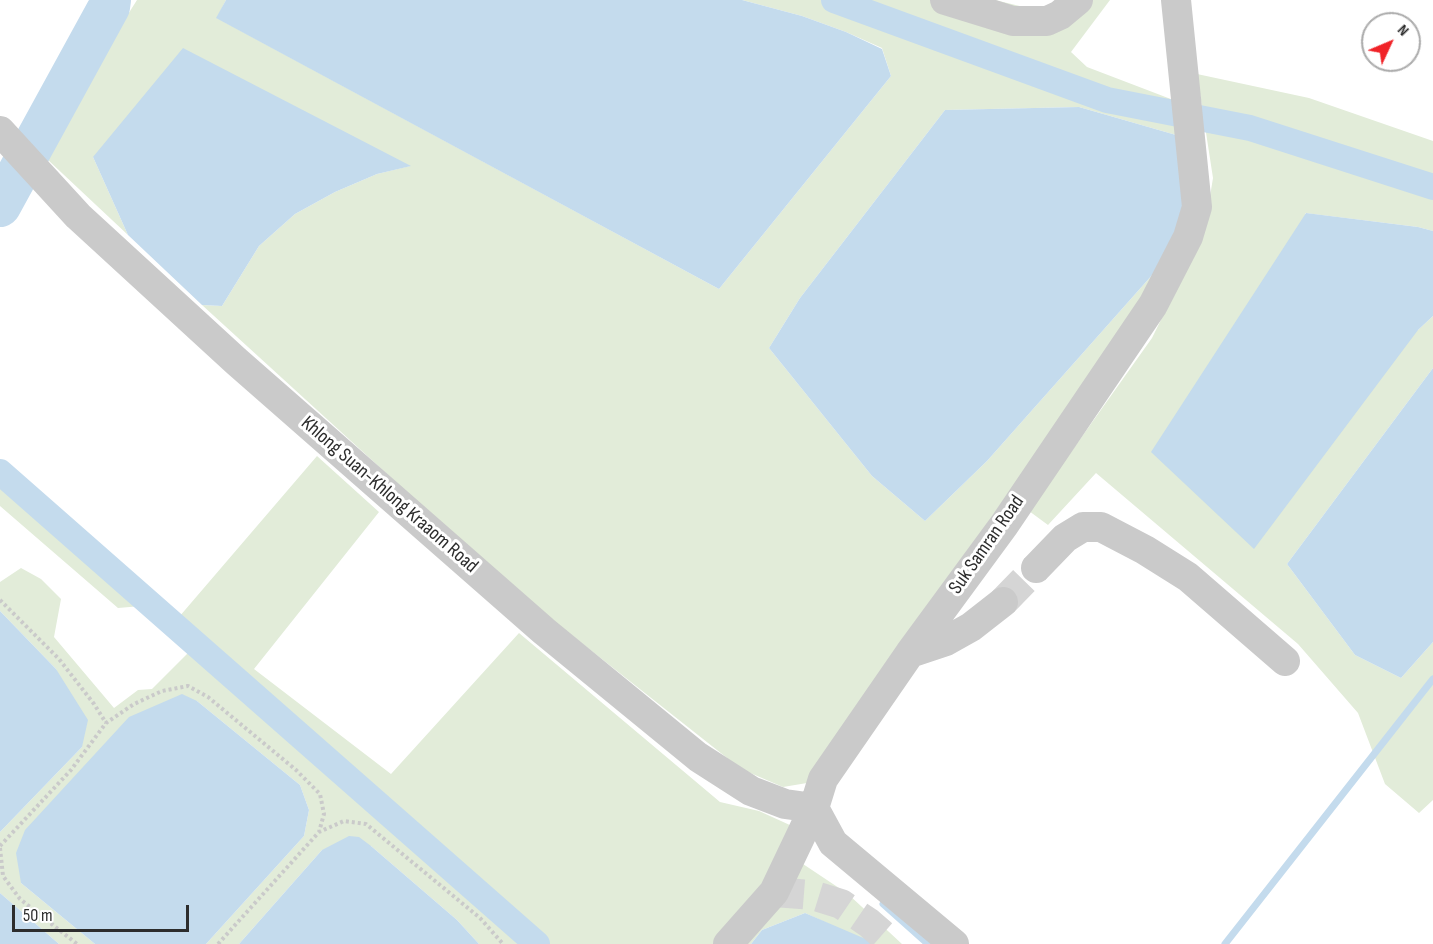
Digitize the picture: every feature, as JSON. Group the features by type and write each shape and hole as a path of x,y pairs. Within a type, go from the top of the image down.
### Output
{"street":[{"path":"945,0 1013,21 1047,21 1060,15 1078,0"},
{"name":"Suk Samran Road","path":"728,944 774,892 814,808 824,779 910,653 1004,525 1153,305 1188,237 1197,207 1176,0"},
{"name":"Khlong Suan-Khlong Kraaom Road","path":"0,131 78,216 236,361 544,631 698,757 751,791 786,804 814,808"},
{"path":"1036,568 1065,538 1083,527 1101,527 1145,550 1188,577 1284,661"},
{"path":"910,653 946,641 971,627 1004,602"},
{"path":"814,808 833,843 954,944"}],"path":[{"path":"0,600 59,659 106,723"},
{"path":"77,944 20,899 2,876 0,847 71,770 106,723 134,704 162,691 188,686 208,697 296,770 320,794 324,814 319,832"},
{"path":"218,944 319,832 344,821 366,825 480,918 503,944"}],"green space":[{"path":"137,0 226,0 217,18 719,289 891,76 882,48 802,16 742,0 995,0 1036,10 1066,0 1110,0 1071,52 1087,67 1176,101 1176,135 1079,107 945,110 800,298 769,348 872,476 925,521 987,461 1169,256 1159,276 807,783 783,787 741,769 512,588 202,305 222,306 259,246 295,214 335,192 377,174 410,166 93,157 128,235 47,159 113,38"},
{"path":"1197,74 1309,98 1433,141 1433,231 1418,227 1305,213 1418,330 1433,316 1433,368 1287,564 1355,655 1401,678 1433,642 1433,800 1419,813 1385,784 1358,713 1298,644 1096,473 1048,525 1029,511 1152,338 1204,233 1213,178"},
{"path":"317,456 379,512 254,669 391,774 519,633 720,802 759,811 814,836 800,862 848,894 902,944 873,944 805,913 762,930 751,944 545,944 546,942 179,617"},
{"path":"0,462 113,556 165,604 118,608 0,506"},
{"path":"21,568 41,579 61,599 54,637 114,708 138,690 152,689 188,653 362,799 522,944 479,944 457,920 371,846 322,850 239,944 206,944 304,836 309,810 300,785 197,701 21,883 95,944 59,944 0,893 0,832 82,747 56,669 0,611 0,582"}],"water":[{"path":"226,0 742,0 802,16 846,32 882,49 891,76 719,289 216,18"},
{"path":"183,48 411,166 377,174 335,192 295,214 259,246 222,306 202,305 128,235 93,157"},
{"path":"1079,107 1176,135 1187,209 1169,256 987,461 925,521 872,476 769,348 800,298 945,110"},
{"path":"1306,213 1418,227 1433,231 1433,316 1418,330 1254,549 1151,452"},
{"path":"1433,368 1433,642 1401,678 1355,655 1287,564"},
{"path":"0,611 56,669 88,720 82,747 0,832"},
{"path":"182,694 197,701 300,785 309,810 304,836 206,944 95,944 21,883 16,853 25,830 129,717"},
{"path":"349,836 359,837 371,846 457,920 479,944 239,944 322,850"},
{"path":"0,893 59,944 0,944"},
{"path":"805,913 873,944 751,944 762,930"}],"waterway":[{"path":"0,206 109,7 110,0"},
{"path":"834,0 1107,100 1250,128 1433,187"},
{"path":"0,472 537,944"},
{"path":"1225,944 1433,679"},
{"path":"883,904 928,944"}],"tunnel":[{"path":"1003,602 1036,568"},
{"path":"774,892 812,895 841,904 869,923 893,944"}]}
